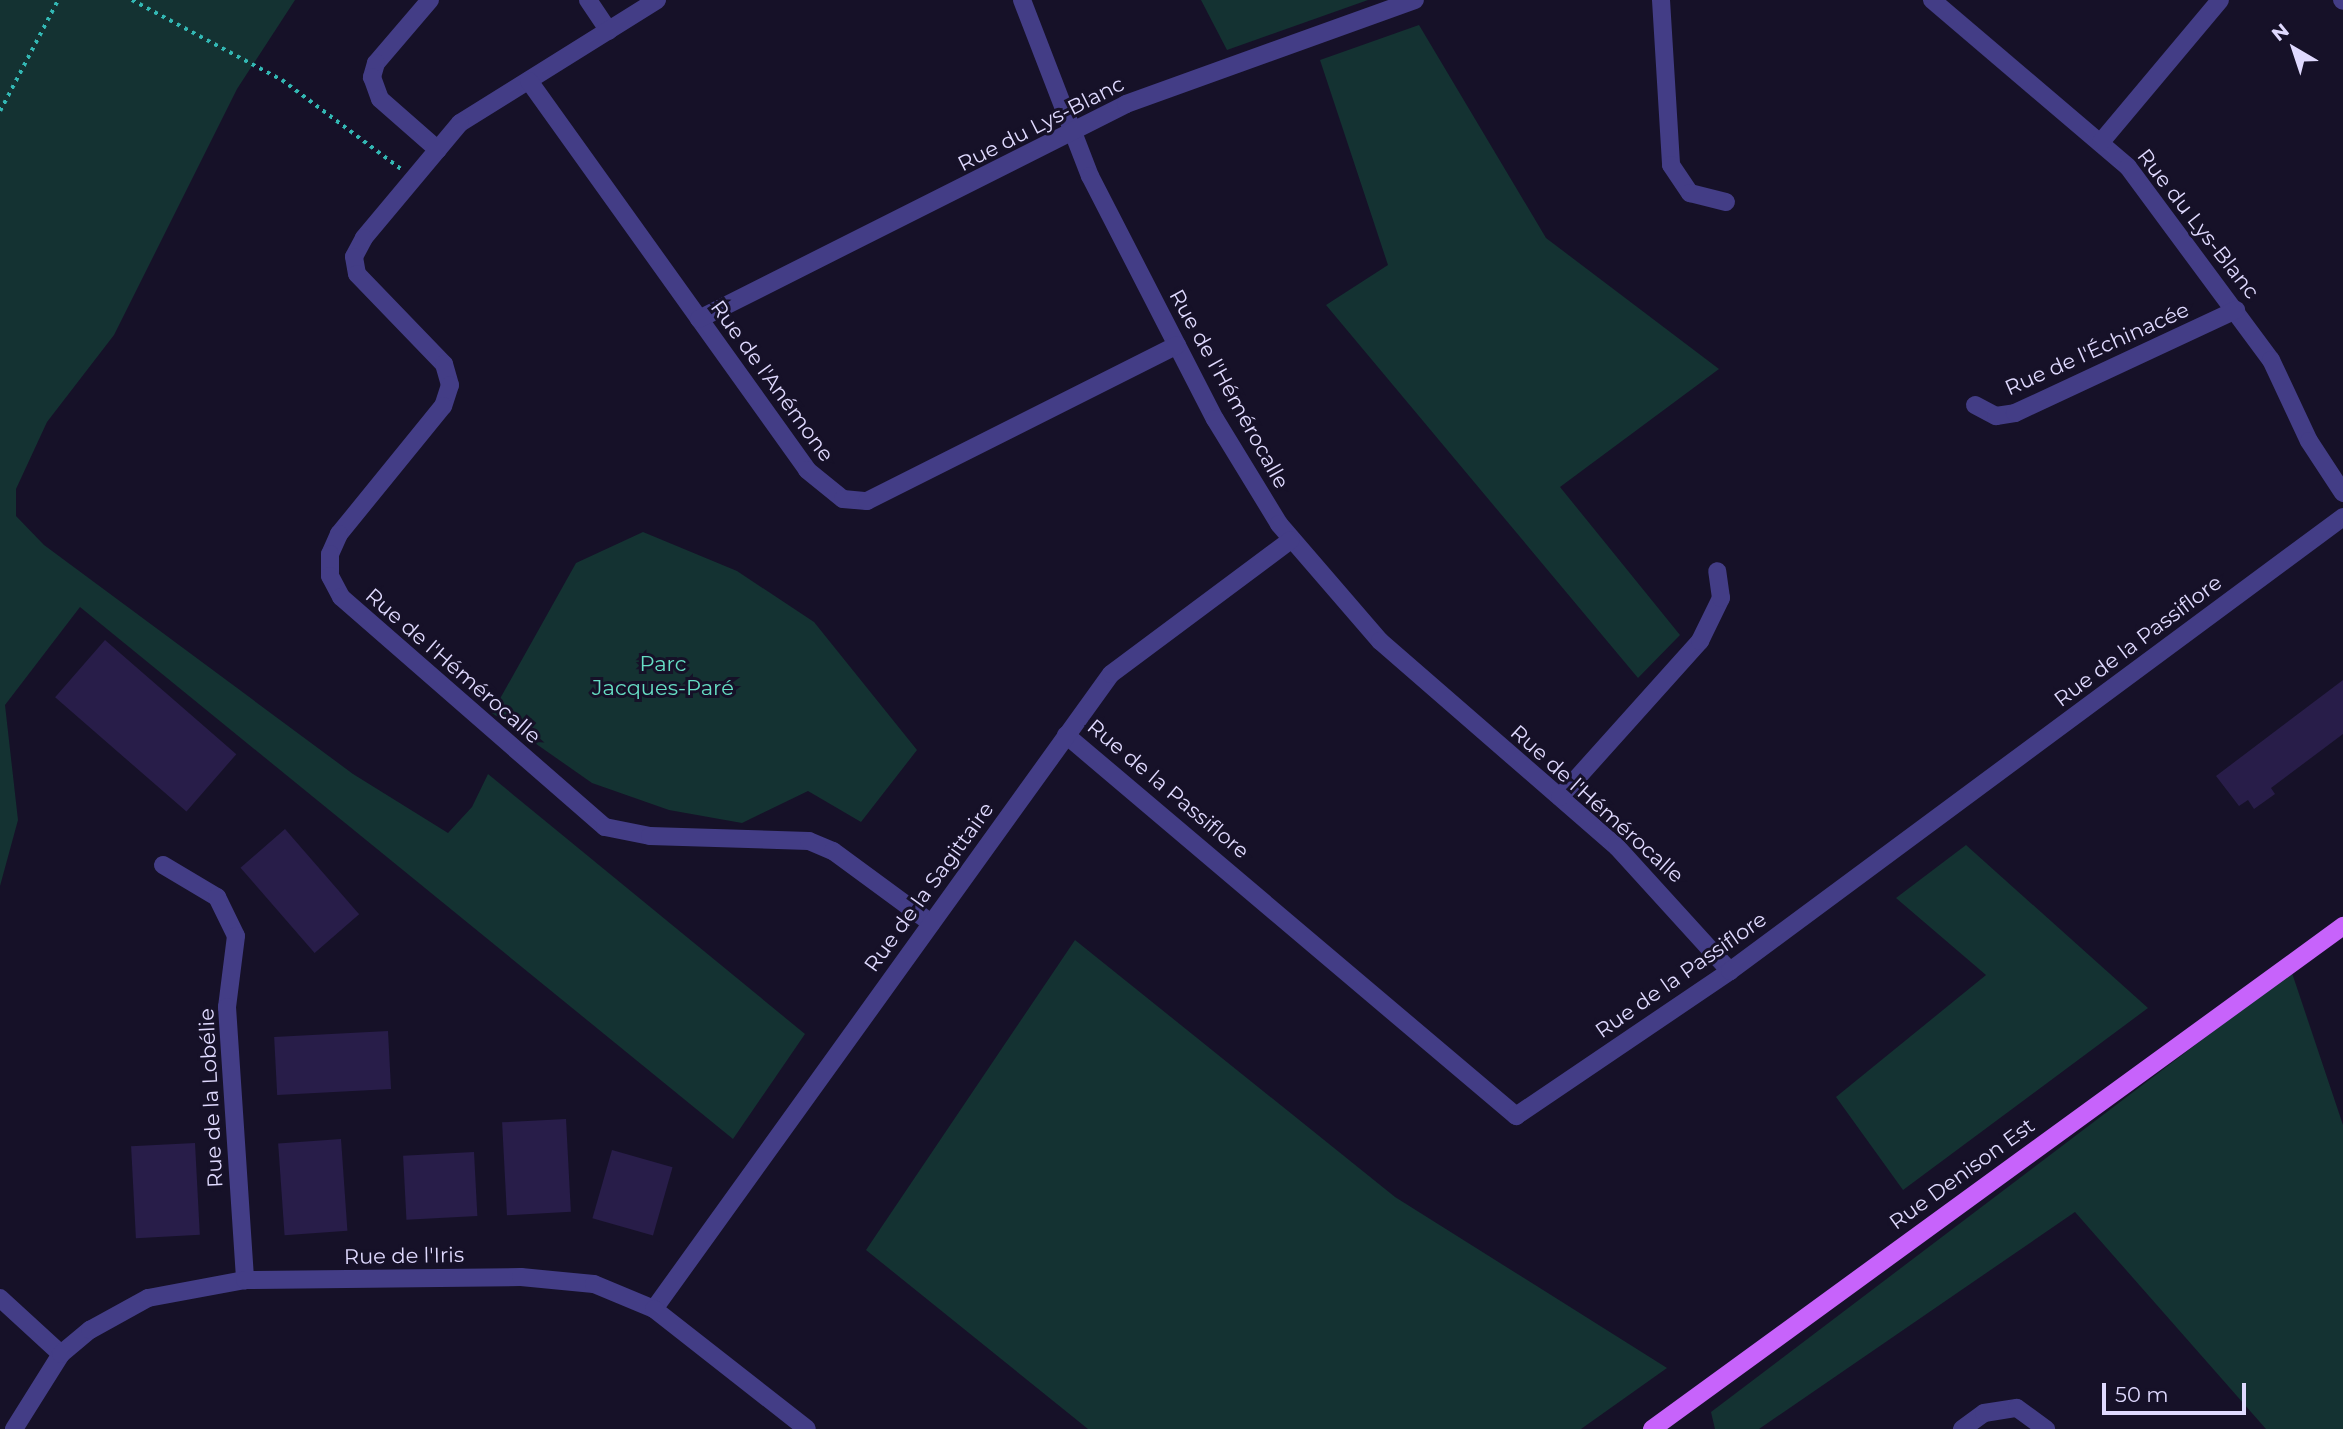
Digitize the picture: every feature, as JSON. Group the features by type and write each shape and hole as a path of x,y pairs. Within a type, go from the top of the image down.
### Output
{"main road":[{"name":"Rue Denison Est","path":"2300,956 2343,919"},
{"name":"Rue Denison Est","path":"1652,1429 2343,926"}],"street":[{"path":"430,0 376,63 372,77 380,99 438,150"},
{"path":"589,0 608,31"},
{"name":"Rue de l'Hémérocalle","path":"657,0 460,124 364,238 355,257 357,274 444,364 450,385 443,407 339,534 330,554 330,576 341,597 605,827 650,836 809,841 833,851 931,923"},
{"name":"Rue de l'Hémérocalle","path":"1022,0 1071,135 1177,345 1291,540 1390,649 1560,797 1663,892 1730,971"},
{"name":"Rue du Lys-Blanc","path":"699,319 1071,135 1126,104 1415,0"},
{"path":"1661,0 1671,165 1690,193 1726,202"},
{"name":"Rue du Lys-Blanc","path":"1932,0 2128,167 2236,310 2343,493"},
{"path":"2101,142 2220,0"},
{"name":"Rue de l'Anémone","path":"529,81 824,490 867,501 1177,345"},
{"name":"Rue de l'Échinacée","path":"1975,405 1996,416 2015,413 2236,310"},
{"name":"Rue de la Passiflore","path":"1066,734 1516,1116 1730,971 2343,517"},
{"name":"Rue de la Sagittaire","path":"654,1309 1066,734 1123,661 1291,540"},
{"path":"1560,797 1700,641 1721,598 1717,571"},
{"name":"Rue de la Lobélie","path":"163,865 217,897 236,936 227,1007 244,1280"},
{"name":"Rue de l'Iris","path":"14,1429 61,1354 90,1330 148,1298 244,1280 560,1278 594,1284 654,1309 807,1429"},
{"path":"0,1298 61,1354"},
{"path":"1962,1429 1984,1413 2017,1408 2046,1429"}],"path":[{"path":"0,111 58,0"},
{"path":"132,0 313,100 414,179"}],"green space":[{"path":"0,0 295,0 237,89 114,335 47,422 16,489 16,516 44,545 353,774 448,833 472,807 488,774 805,1034 733,1139 80,607 5,705 18,820 0,886"},
{"path":"1201,0 1368,0 1227,50"},
{"path":"1419,25 1546,238 1719,369 1560,487 1680,635 1638,678 1326,305 1388,265 1320,60"},
{"name":"Parc Jacques-Paré","path":"643,532 737,571 814,622 917,750 861,822 808,791 742,823 669,810 592,783 492,713 576,563"},
{"path":"1966,845 2148,1008 1903,1190 1836,1097 1986,975 1896,898"},
{"path":"2343,933 2292,973 2343,1125 2343,1429 2266,1429 2075,1212 1759,1429 1715,1429 1711,1412"},
{"path":"1075,940 1395,1197 1667,1368 1581,1429 1088,1429 866,1250"}],"building":[{"path":"105,640 236,754 186,812 55,697"},
{"path":"2343,680 2343,734 2271,788 2275,794 2254,809 2248,800 2239,806 2216,776"},
{"path":"285,829 359,914 315,953 240,868"},
{"path":"388,1031 391,1089 277,1095 274,1037"},
{"path":"566,1119 571,1212 507,1215 502,1122"},
{"path":"341,1139 347,1231 285,1235 278,1143"},
{"path":"195,1143 200,1235 136,1238 131,1146"},
{"path":"612,1150 673,1167 653,1236 592,1218"},
{"path":"474,1152 477,1216 406,1220 403,1156"}]}
